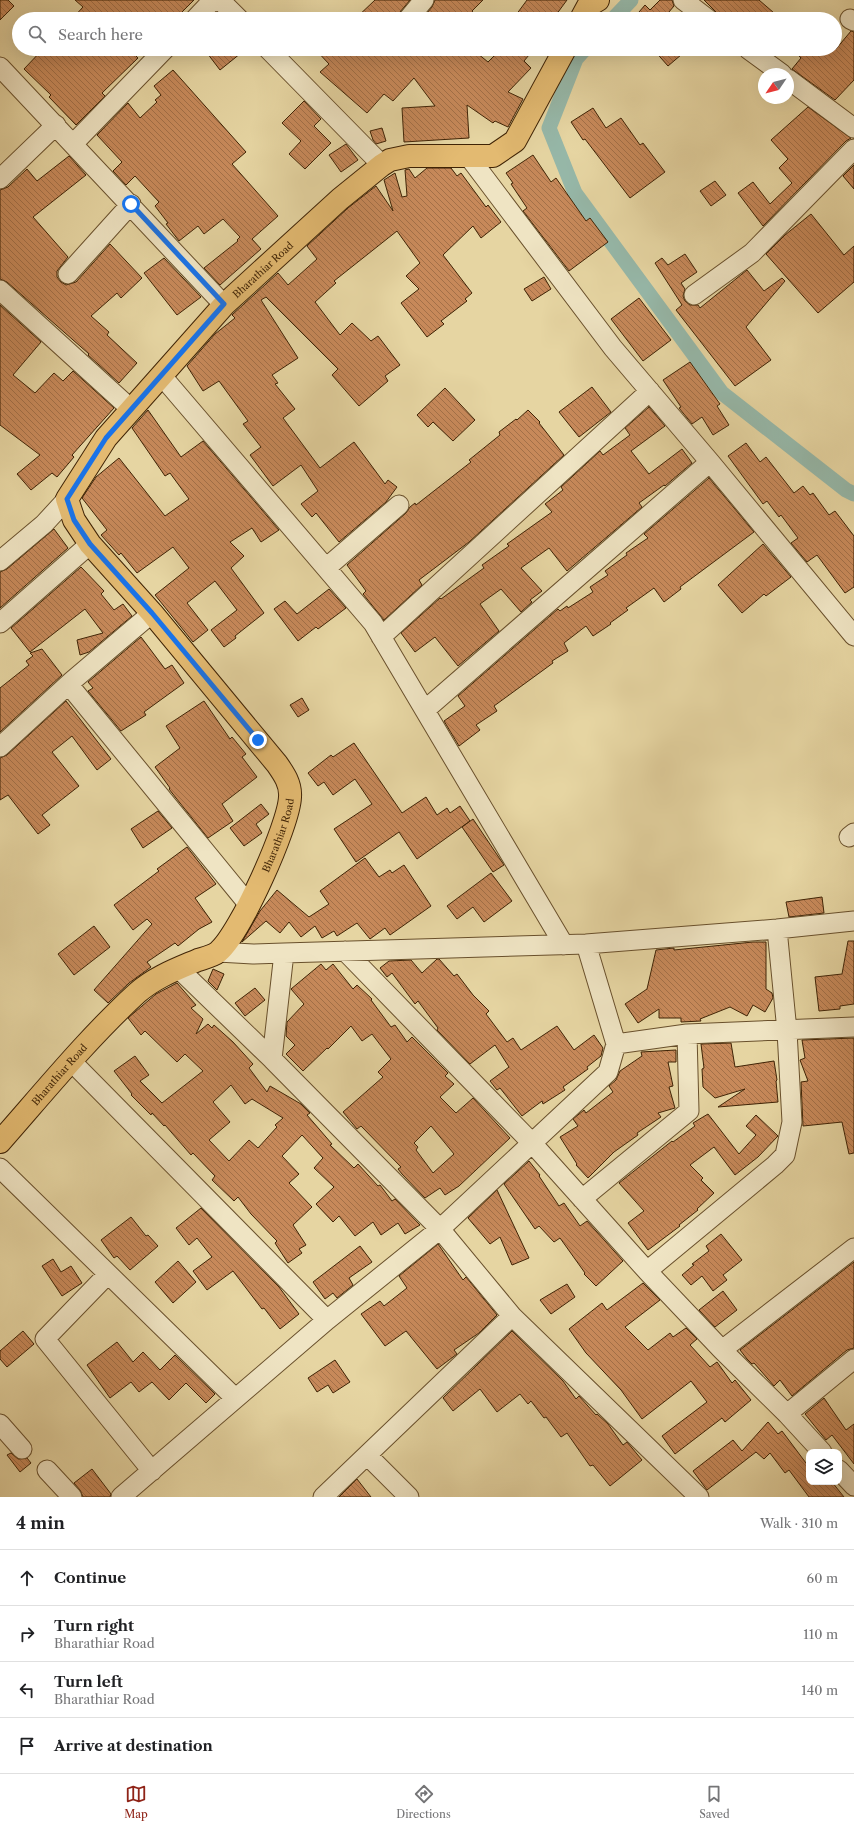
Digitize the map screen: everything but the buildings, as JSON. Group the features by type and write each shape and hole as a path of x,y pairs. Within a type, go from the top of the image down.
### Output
{"main road":[{"name":"Bharathiar Road","path":"3,1133 138,992 164,975 218,952 235,931 249,905 280,836 290,796 288,780 277,764 152,613 90,544 74,520 67,499 106,438 224,304 340,199 390,160 409,156 493,156 515,141 561,56"}],"street":[{"path":"202,12 213,0"},
{"path":"220,0 232,12"},
{"path":"414,12 424,0"},
{"path":"683,0 699,12"},
{"path":"73,144 158,56"},
{"path":"275,56 382,165"},
{"path":"758,56 774,68"},
{"path":"0,67 56,124 73,144 224,304"},
{"path":"794,83 854,128"},
{"path":"0,179 56,124"},
{"path":"694,295 752,253 854,150"},
{"path":"469,157 613,348 710,462 854,636"},
{"path":"68,274 131,204"},
{"path":"0,290 131,409"},
{"path":"161,375 373,623 564,944"},
{"path":"381,637 650,391"},
{"path":"425,710 710,462"},
{"path":"0,561 44,524 67,499"},
{"path":"326,568 399,505"},
{"path":"0,623 90,544"},
{"path":"0,747 72,681 152,613"},
{"path":"69,685 249,905"},
{"path":"218,952 284,954 586,944 777,930 854,921"},
{"path":"647,1271 784,1157 792,1122 787,1030 777,930"},
{"path":"121,1497 327,1320 440,1229 608,1072 616,1044 586,944"},
{"path":"345,951 532,1143 647,1271 819,1449"},
{"path":"272,1059 284,954"},
{"path":"178,969 272,1059 440,1229 512,1316 699,1497"},
{"path":"616,1044 687,1034 854,1027"},
{"path":"582,1199 690,1111 687,1034"},
{"path":"71,1061 327,1320"},
{"path":"0,1168 235,1398"},
{"path":"722,1350 854,1248"},
{"path":"108,1274 45,1339 152,1471"},
{"path":"323,1497 512,1316"},
{"path":"787,1414 854,1359"},
{"path":"0,1424 22,1449"},
{"path":"367,1455 409,1497"},
{"path":"48,1470 72,1497"},
{"path":"842,1473 854,1486"}],"waterway":[{"path":"620,12 631,0"},
{"path":"579,56 576,59 549,128 575,193 722,393 846,490 854,494"}],"route":[{"path":"131,204 224,304 106,438 67,499 74,520 90,544 152,613 258,740"}]}
